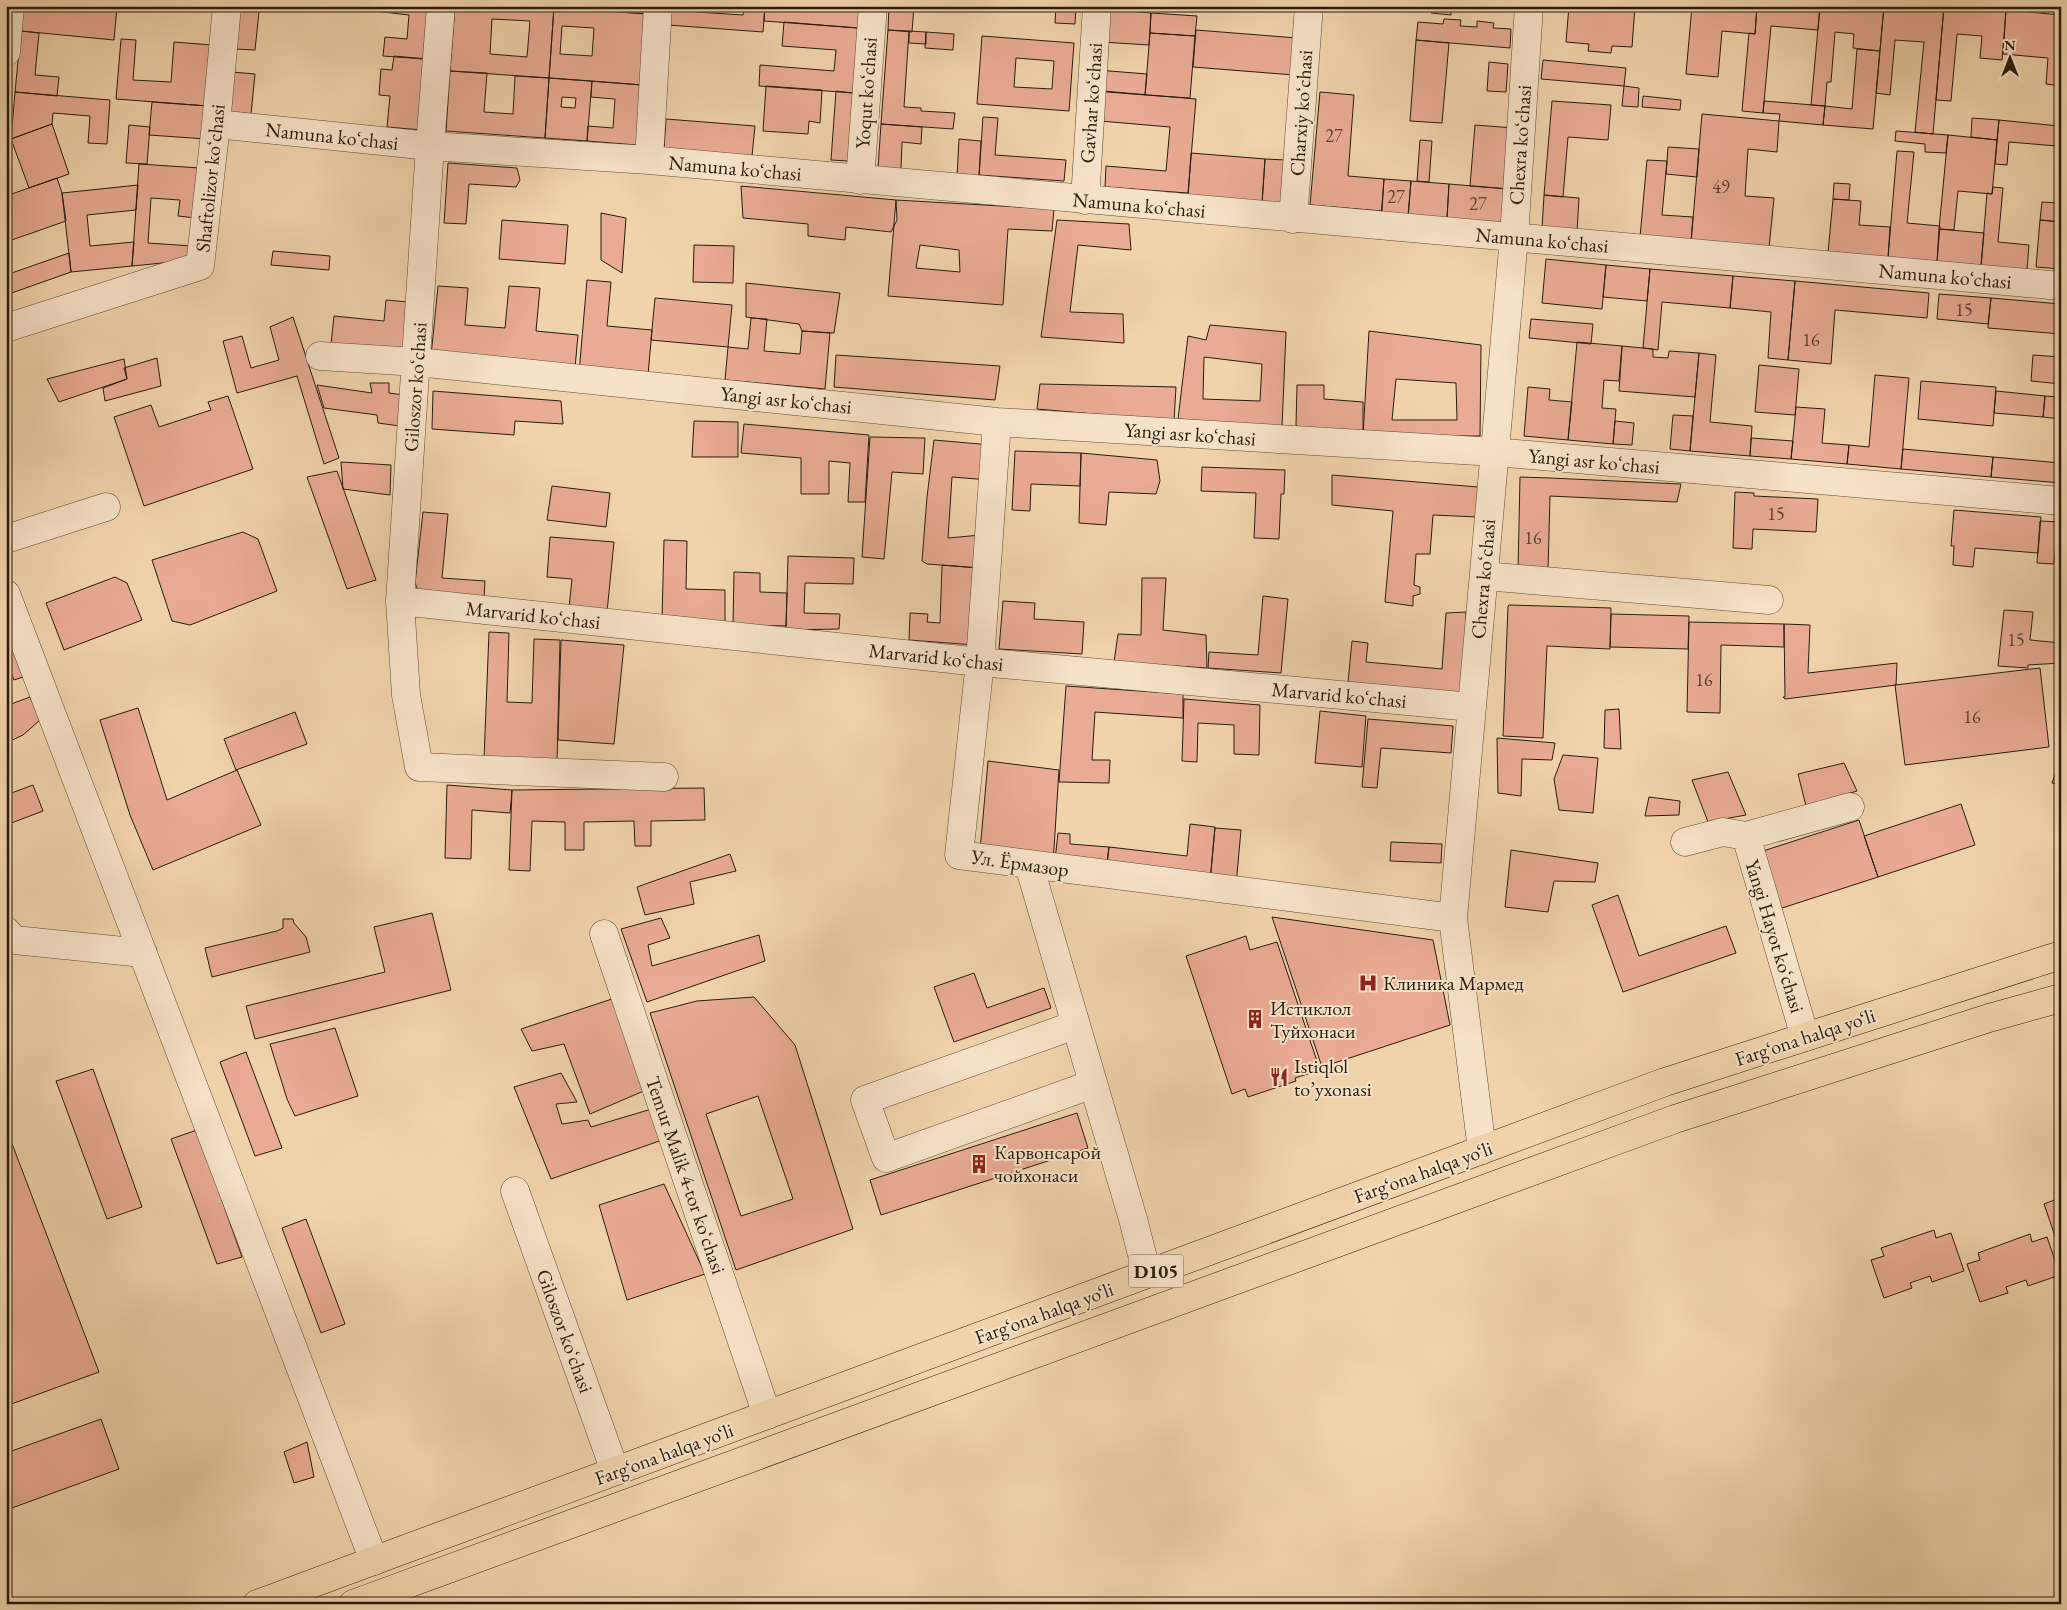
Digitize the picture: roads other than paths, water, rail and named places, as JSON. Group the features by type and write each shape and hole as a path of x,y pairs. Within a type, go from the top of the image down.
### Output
{"highway":[{"name":"Farg‘ona halqa yo‘li","path":"257,1604 1665,1082 2061,955"},
{"name":"Farg‘ona halqa yo‘li","path":"354,1604 1675,1119 1989,1018 2061,998"},
{"path":"526,1505 540,1535"}],"street":[{"path":"6,52 10,6"},
{"name":"Shaftolizor koʻchasi","path":"6,328 200,266 216,124 226,6"},
{"name":"Giloszor koʻchasi","path":"441,6 400,601 406,695 419,768 664,777"},
{"path":"649,160 658,6"},
{"name":"Yoqut koʻchasi","path":"860,180 873,6"},
{"name":"Gavhar koʻchasi","path":"1085,200 1097,6"},
{"name":"Charxiy koʻchasi","path":"1293,219 1309,6"},
{"name":"Chexra koʻchasi","path":"1482,1150 1453,918 1514,238 1529,6"},
{"name":"Namuna koʻchasi","path":"216,124 430,146 649,160 1293,219 2061,286"},
{"name":"Yangi asr koʻchasi","path":"320,356 417,362 996,422 1495,452 2061,501"},
{"name":"Ул. Ёрмазор","path":"996,422 980,662 959,854 1029,865 1453,918"},
{"path":"6,539 106,507"},
{"path":"1484,576 1768,600"},
{"path":"6,594 374,1561"},
{"name":"Marvarid koʻchasi","path":"400,601 980,662 1472,707"},
{"name":"Yangi Hayot koʻchasi","path":"1685,842 1723,832 1746,836 1850,807"},
{"name":"Yangi Hayot koʻchasi","path":"1746,836 1805,1037"},
{"path":"1029,865 1147,1274"},
{"path":"6,931 14,940 143,953"},
{"name":"Temur Malik 4-tor koʻchasi","path":"604,934 768,1416"},
{"path":"1075,1024 865,1100 886,1158 1093,1084"},
{"name":"Giloszor koʻchasi","path":"515,1191 614,1472"}],"place":[{"name":"Клиника Мармед","path":"1368,983"},
{"name":"Истиклол Туйхонаси","path":"1255,1019"},
{"name":"Istiqlol to’yxonasi","path":"1279,1077"},
{"name":"Карвонсарой чойхонаси","path":"979,1164"}]}
